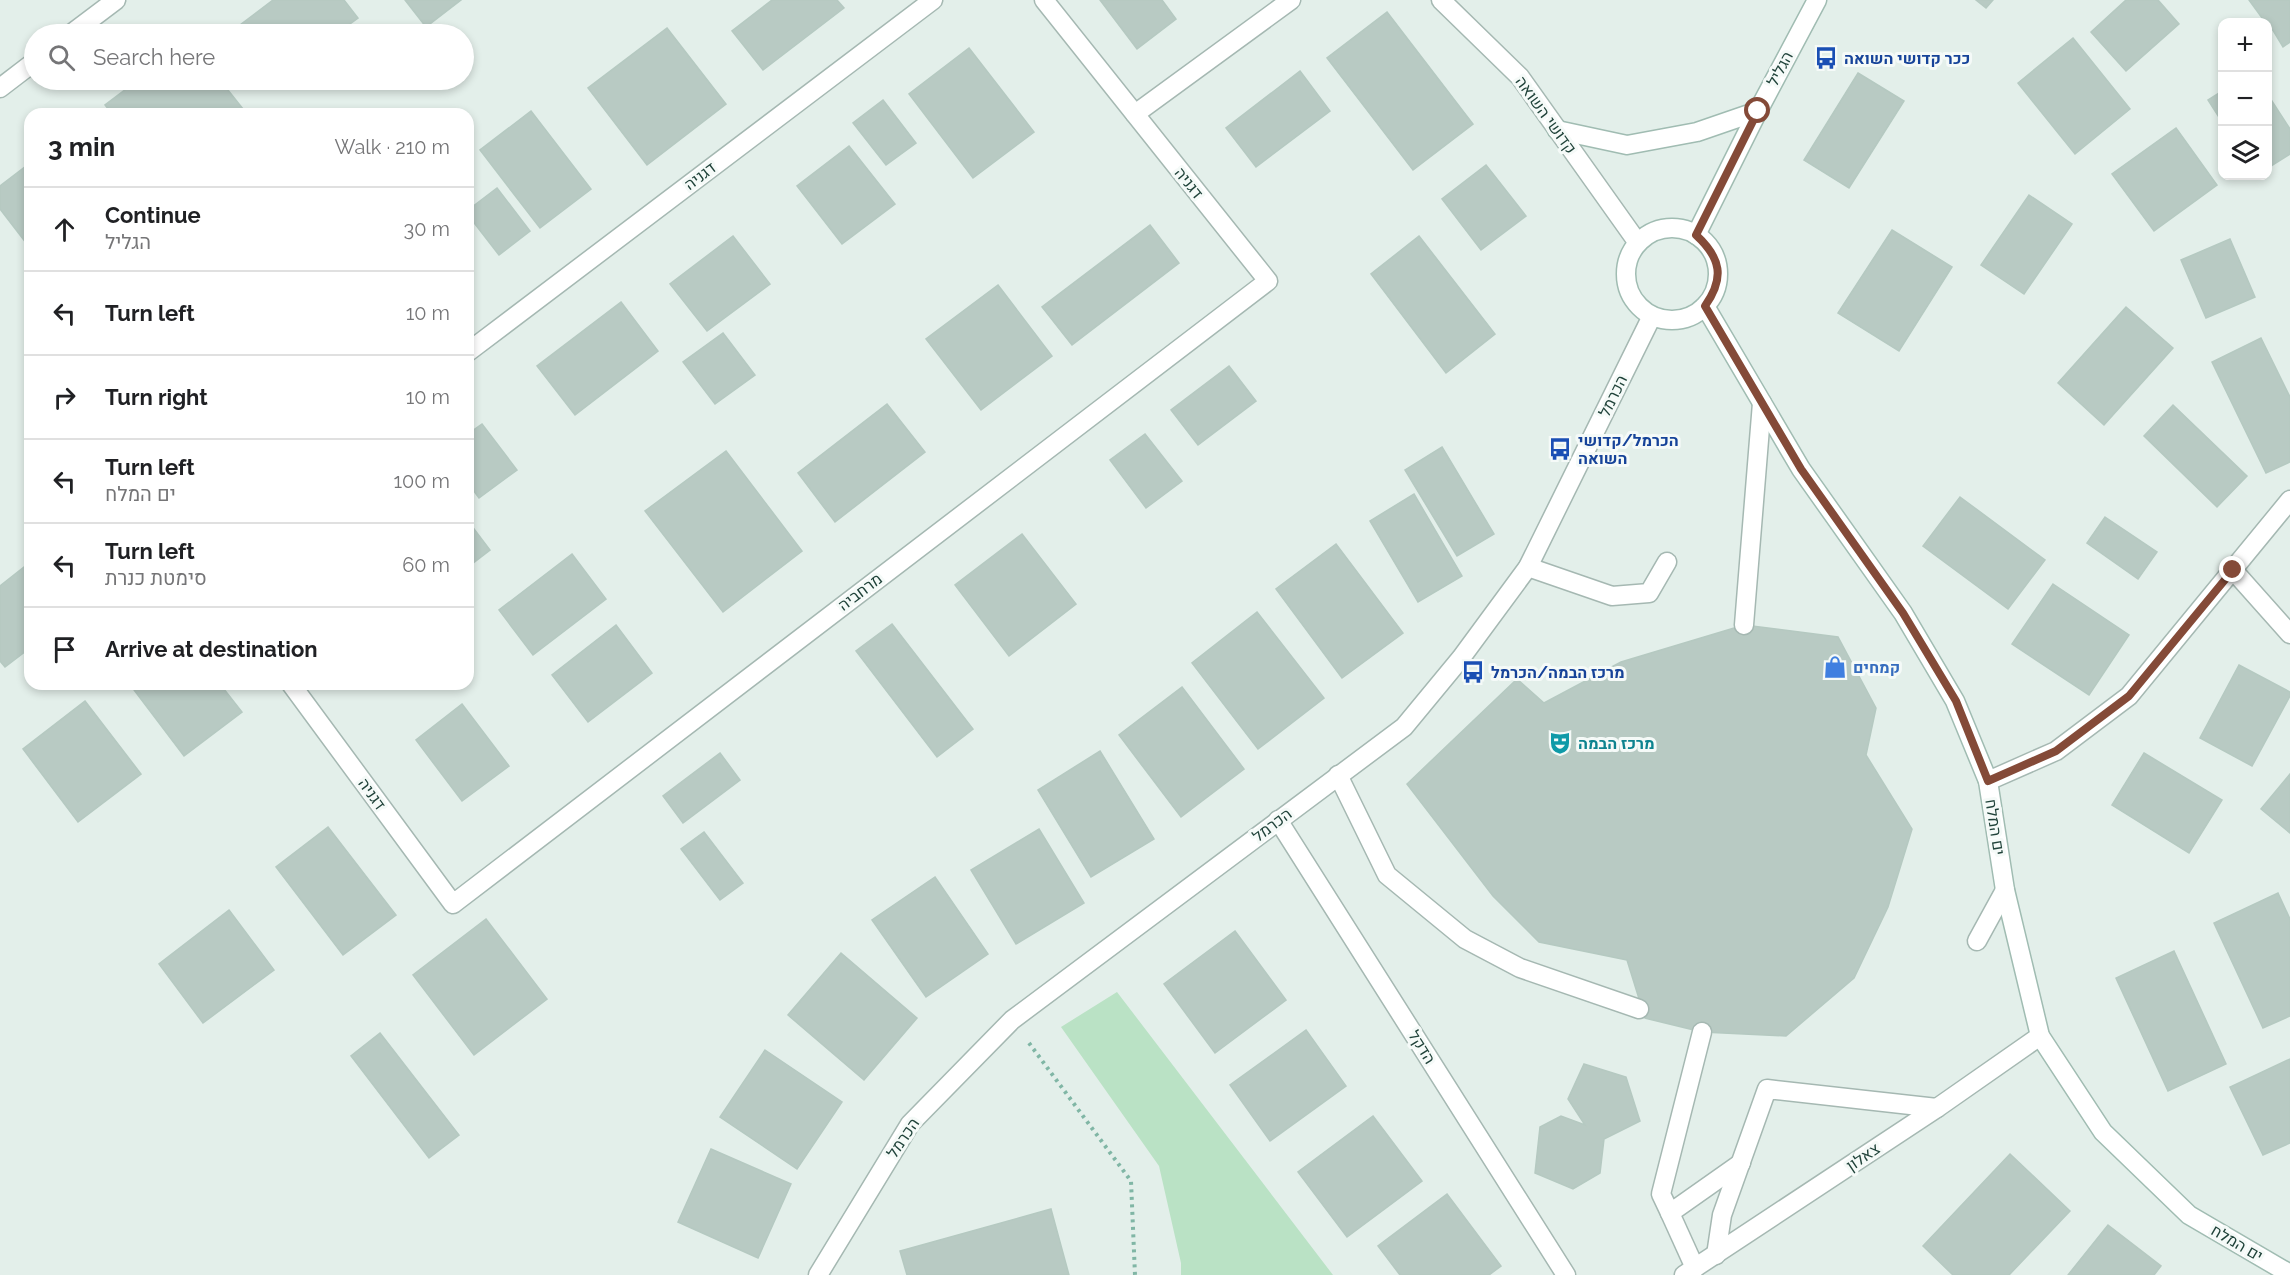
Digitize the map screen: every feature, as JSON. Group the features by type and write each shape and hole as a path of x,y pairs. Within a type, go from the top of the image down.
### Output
{"street":[{"path":"84,24 116,0"},
{"name":"דגניה","path":"474,347 933,0"},
{"name":"דגניה","path":"1044,0 1268,281"},
{"path":"1135,114 1291,0"},
{"name":"קדושי השואה","path":"1441,0 1520,77 1638,243"},
{"name":"הגליל","path":"1696,235 1817,0"},
{"path":"0,88 24,70"},
{"path":"1557,130 1627,145 1697,132 1758,111"},
{"path":"1665,228 1682,229 1696,235 1710,247 1717,262 1718,278 1714,293 1705,306 1684,319 1668,320 1652,316 1635,302 1628,288 1626,272 1629,256 1638,243 1650,233 1665,228"},
{"name":"מרחביה","path":"453,904 1268,281"},
{"name":"ים המלח","path":"1705,306 1801,469 1915,632 1956,701 1988,781 2005,890 2040,1036 2103,1132 2189,1215 2290,1274"},
{"name":"הכרמל","path":"818,1275 910,1124 1012,1020 1404,727 1461,658 1528,567 1652,316"},
{"path":"1744,625 1762,403"},
{"path":"1988,781 2056,751 2129,696 2290,500"},
{"path":"1528,567 1612,596 1649,593 1667,562"},
{"path":"2233,570 2290,634"},
{"name":"דגניה","path":"295,690 453,904"},
{"path":"1338,775 1388,875 1465,939 1520,968 1640,1009"},
{"name":"הדקל","path":"1278,820 1566,1275"},
{"path":"1977,941 2005,890"},
{"path":"1690,1271 1661,1194 1702,1032"},
{"name":"צאלון","path":"1690,1271 1937,1108 2040,1036"},
{"path":"1716,1255 1722,1215 1767,1089 1937,1108"},
{"path":"1670,1213 1741,1163"}],"path":[{"path":"1012,1020 1131,1181 1135,1275"}],"green space":[{"path":"1117,992 1333,1275 1181,1275 1181,1263 1159,1166 1061,1027"}],"building":[{"path":"273,0 344,0 358,18 350,24 241,24"},
{"path":"405,0 461,0 430,24 424,24"},
{"path":"772,0 837,0 844,8 763,70 732,31"},
{"path":"1100,0 1162,0 1176,19 1137,49"},
{"path":"1976,0 1993,0 1986,8"},
{"path":"2126,0 2158,0 2179,24 2126,71 2091,32"},
{"path":"2249,0 2290,0 2290,42 2283,47 2272,29 2272,18 2262,18"},
{"path":"1387,12 1473,124 1413,170 1327,58"},
{"path":"667,28 726,104 647,165 588,88"},
{"path":"2073,38 2130,109 2075,154 2018,83"},
{"path":"969,48 1034,132 973,178 909,94"},
{"path":"1300,71 1330,111 1256,167 1226,128"},
{"path":"1858,73 1904,101 1849,188 1804,160"},
{"path":"125,90 228,90 242,108 107,108 105,105"},
{"path":"2218,94 2218,116 2208,100"},
{"path":"883,100 916,143 886,165 853,123"},
{"path":"2272,101 2290,129 2290,154 2272,165"},
{"path":"531,111 591,189 540,228 480,150"},
{"path":"2176,128 2217,185 2154,231 2112,174"},
{"path":"849,146 895,204 842,244 797,186"},
{"path":"1486,165 1526,216 1481,250 1442,199"},
{"path":"24,168 24,240 0,209 0,186"},
{"path":"497,188 530,231 499,255 474,223 474,205"},
{"path":"2029,195 2072,224 2024,294 1981,265"},
{"path":"1150,225 1179,263 1072,345 1042,307"},
{"path":"1892,230 1952,267 1899,351 1838,313"},
{"path":"733,236 770,284 707,331 670,284"},
{"path":"1419,236 1495,334 1446,373 1371,274"},
{"path":"2230,239 2255,297 2206,318 2181,260"},
{"path":"998,285 1052,356 981,410 926,339"},
{"path":"621,302 658,351 575,415 537,366"},
{"path":"2126,307 2173,348 2104,425 2058,383"},
{"path":"723,333 755,375 715,404 683,362"},
{"path":"2261,338 2290,397 2290,462 2266,473 2212,362"},
{"path":"1229,366 1256,401 1198,445 1171,410"},
{"path":"887,404 925,452 835,522 798,473"},
{"path":"2173,405 2247,476 2217,507 2144,436"},
{"path":"482,424 517,470 479,498 474,491 474,430"},
{"path":"1145,434 1182,481 1146,508 1110,460"},
{"path":"1442,447 1494,534 1457,556 1405,470"},
{"path":"726,451 802,551 723,612 645,511"},
{"path":"1414,494 1462,576 1418,602 1370,521"},
{"path":"1960,497 2045,560 2008,609 1923,546"},
{"path":"2105,517 2157,552 2138,579 2087,543"},
{"path":"474,529 490,550 474,562"},
{"path":"1022,534 1076,604 1009,656 955,585"},
{"path":"1336,544 1403,633 1342,678 1276,589"},
{"path":"572,554 606,599 533,655 499,610"},
{"path":"24,567 24,653 5,667 0,661 0,586"},
{"path":"2053,584 2129,635 2089,695 2012,644"},
{"path":"1257,612 1324,698 1258,749 1192,663"},
{"path":"892,624 973,729 937,757 856,651"},
{"path":"616,625 652,673 588,722 552,675"},
{"path":"1744,625 1838,637 1876,708 1866,755 1912,829 1888,907 1854,978 1786,1036 1702,1032 1645,1018 1627,960 1539,942 1493,896 1407,784 1517,679 1544,703 1621,662"},
{"path":"2239,665 2290,692 2290,696 2252,766 2200,738"},
{"path":"1182,687 1244,769 1181,817 1119,735"},
{"path":"134,690 225,690 242,712 184,756"},
{"path":"85,701 141,774 78,822 23,749"},
{"path":"462,704 509,766 462,801 416,740"},
{"path":"1100,751 1154,839 1091,877 1038,790"},
{"path":"720,753 740,780 683,823 663,796"},
{"path":"2144,753 2222,800 2189,853 2112,805"},
{"path":"2290,774 2290,833 2261,809"},
{"path":"328,827 396,915 343,955 276,867"},
{"path":"1039,829 1084,903 1016,944 971,870"},
{"path":"704,832 743,883 720,900 681,849"},
{"path":"935,877 988,954 926,997 872,920"},
{"path":"2278,893 2290,919 2290,1016 2263,1028 2214,923"},
{"path":"229,910 274,970 203,1023 159,964"},
{"path":"486,919 547,999 474,1055 413,975"},
{"path":"1235,931 1286,1000 1215,1053 1164,984"},
{"path":"2174,951 2226,1064 2168,1091 2116,978"},
{"path":"841,953 917,1018 864,1080 788,1015"},
{"path":"1306,1030 1346,1086 1270,1141 1230,1085"},
{"path":"380,1033 459,1135 429,1158 351,1056"},
{"path":"765,1050 842,1102 797,1169 720,1117"},
{"path":"2290,1059 2290,1143 2263,1155 2230,1087"},
{"path":"1584,1064 1626,1077 1640,1121 1604,1139 1600,1173 1573,1189 1535,1173 1540,1127 1561,1116 1585,1125 1568,1099"},
{"path":"1373,1116 1422,1181 1347,1237 1298,1172"},
{"path":"711,1149 791,1184 758,1258 678,1222"},
{"path":"2010,1154 2070,1211 2009,1275 1953,1275 1923,1246"},
{"path":"1447,1194 1501,1266 1489,1275 1400,1275 1378,1246"},
{"path":"1051,1209 1069,1275 907,1275 900,1251"},
{"path":"2108,1225 2161,1266 2154,1275 2068,1275"}],"place":[{"name":"ככר קדושי השואה","path":"1826,58"},
{"name":"הכרמל/קדושי השואה","path":"1560,449"},
{"name":"קמחים","path":"1835,667"},
{"name":"מרכז הבמה/הכרמל","path":"1473,672"},
{"name":"מרכז הבמה","path":"1560,743"}],"route":[{"path":"1758,111 1696,235 1710,247 1717,262 1718,278 1714,293 1705,306 1801,469 1903,613 1956,701 1988,781 2056,751 2129,696 2233,570"}]}
